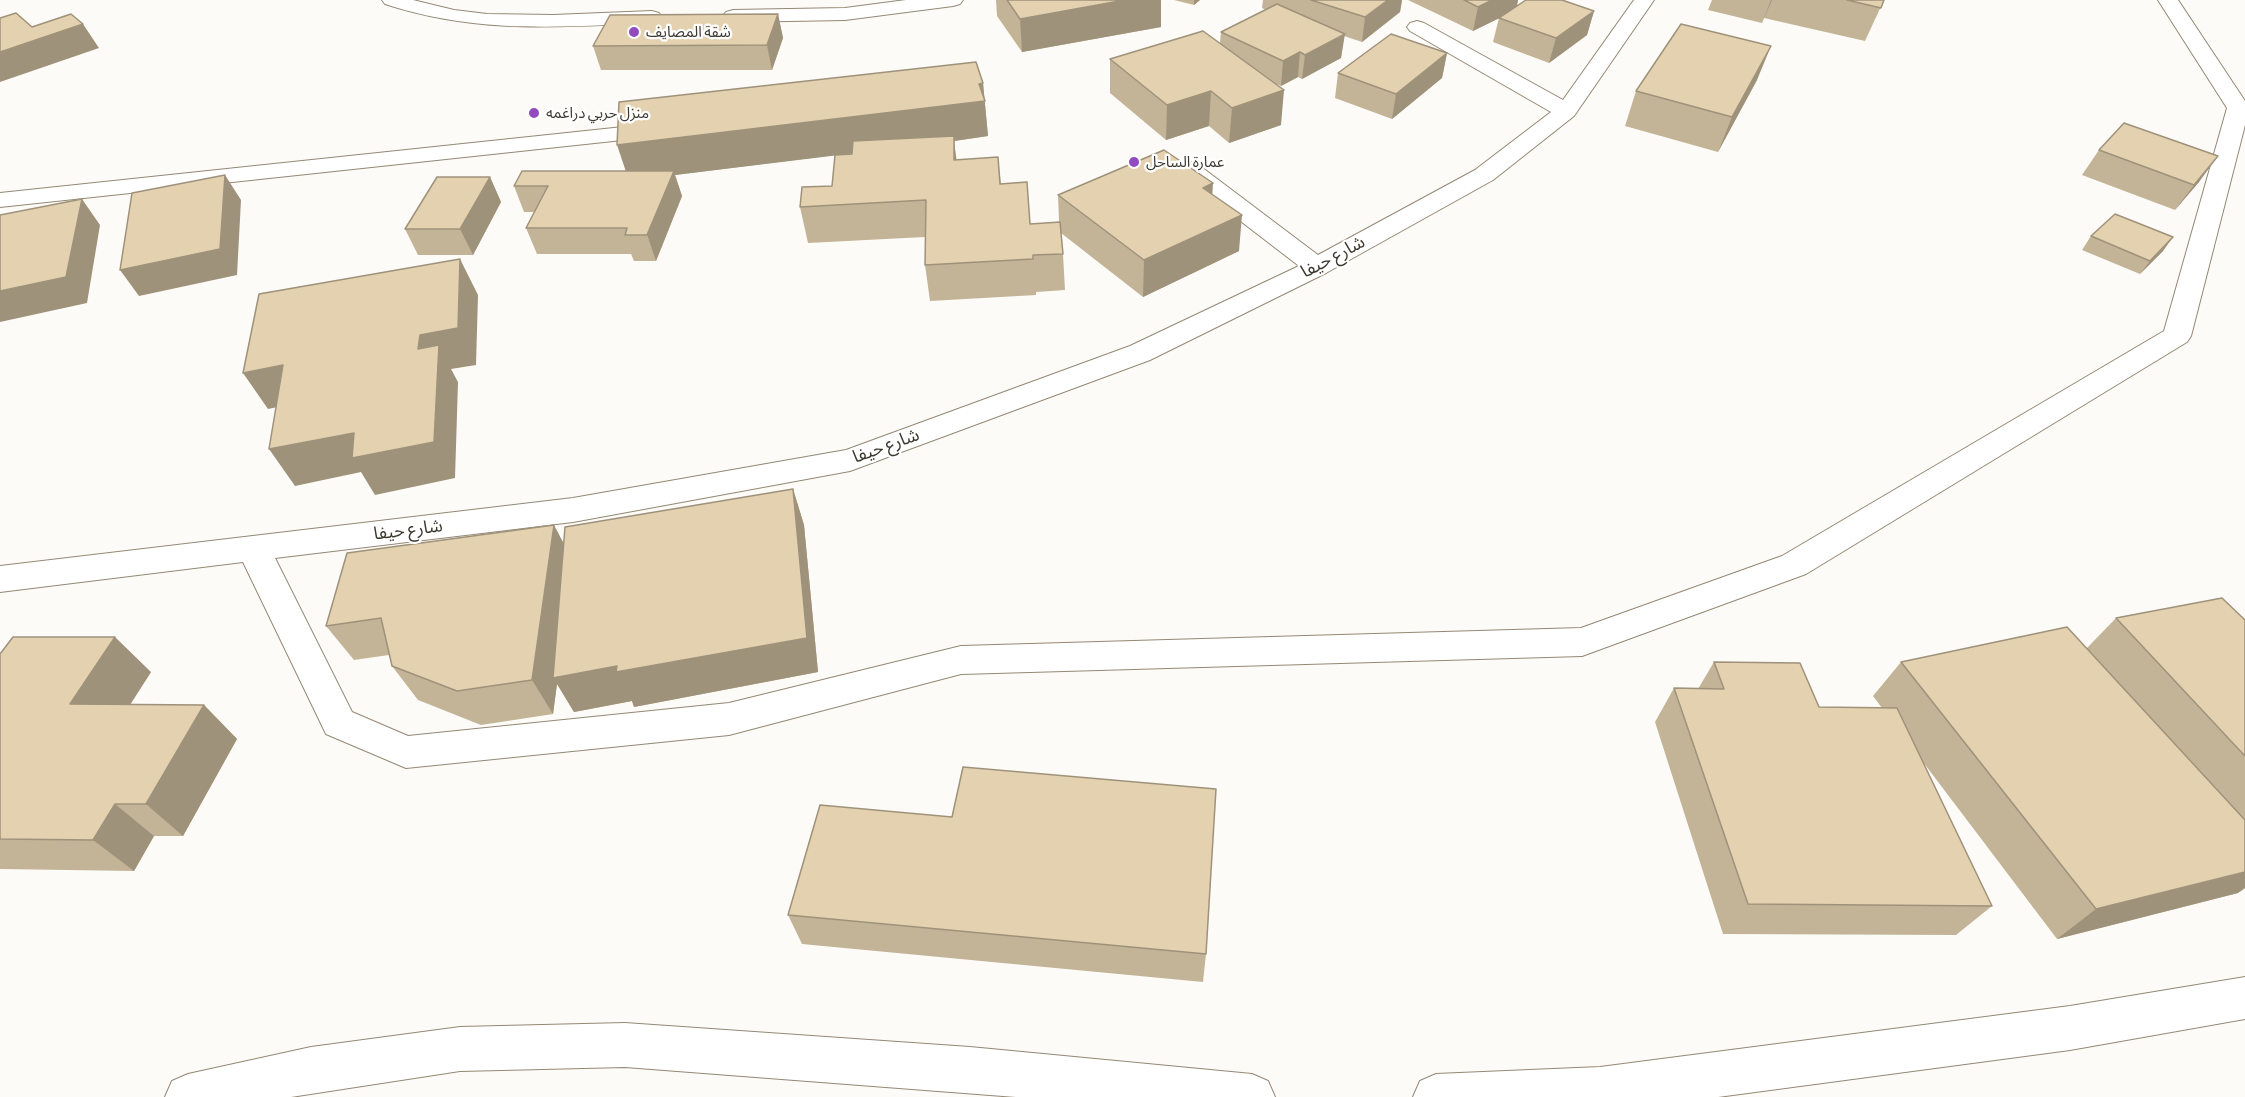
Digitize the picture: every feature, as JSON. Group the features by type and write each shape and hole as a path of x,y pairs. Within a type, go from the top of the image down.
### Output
{"street":[{"path":"392,0 437,15 478,19 678,17"},
{"path":"714,16 845,14 953,0"},
{"name":"شارع حيفا","path":"0,579 573,510 850,460 1140,353 1317,267 1484,175 1566,111 1644,0"},
{"path":"254,548 339,723 406,752 729,718 961,660 1582,642 1794,566 2176,336 2238,108 2168,0"},
{"path":"1417,27 1566,111"},
{"path":"0,200 683,128"},
{"path":"1187,168 1317,267"},
{"path":"1436,1097 1600,1090 2070,1028 2245,998"},
{"path":"188,1097 310,1070 460,1049 625,1045 970,1070 1252,1097"}],"building":[{"path":"1007,0 1125,0 1020,19"},
{"path":"1311,0 1388,0 1365,17"},
{"path":"1464,0 1492,0 1478,7"},
{"path":"1526,0 1562,0 1594,11 1556,38 1499,18"},
{"path":"1847,0 1884,0 1881,8"},
{"path":"1277,4 1345,34 1305,55 1300,52 1283,61 1221,32"},
{"path":"16,13 32,27 71,14 83,24 0,52 0,18"},
{"path":"778,14 767,45 593,46 610,15"},
{"path":"1681,24 1771,46 1732,117 1636,91"},
{"path":"1203,31 1284,90 1232,108 1211,91 1167,105 1110,59"},
{"path":"1391,34 1447,53 1396,94 1338,73"},
{"path":"976,62 983,83 979,84 985,101 617,145 619,102"},
{"path":"2124,123 2218,156 2194,185 2099,150"},
{"path":"954,136 954,160 998,157 1000,184 1027,182 1030,224 1060,222 1063,254 1033,255 1033,259 925,265 926,200 800,207 802,187 832,186 835,155 852,154 853,141"},
{"path":"1164,150 1213,183 1203,188 1242,215 1144,260 1058,195"},
{"path":"522,171 674,171 647,235 625,235 627,228 526,228 548,186 514,186"},
{"path":"225,175 220,249 120,270 132,193"},
{"path":"437,177 490,177 460,229 405,229"},
{"path":"82,199 66,277 0,291 0,215"},
{"path":"2115,214 2173,237 2150,261 2091,236"},
{"path":"460,259 458,328 420,335 418,349 439,345 434,442 352,458 354,433 269,449 283,365 243,373 259,294"},
{"path":"793,489 807,638 616,672 617,666 553,678 565,527"},
{"path":"554,525 532,680 457,691 392,666 381,618 326,626 347,553"},
{"path":"2222,598 2245,620 2245,756 2116,618"},
{"path":"2067,627 2245,820 2245,872 2096,909 1901,662"},
{"path":"13,637 115,637 70,704 204,705 146,804 115,804 93,840 0,839 0,654"},
{"path":"1714,662 1800,663 1819,707 1897,708 1992,906 1748,904 1674,688 1724,689"},
{"path":"963,767 1216,789 1206,954 788,915 820,805 952,817"}],"place":[{"name":"شقة المصايف","path":"634,32"},
{"name":"منزل حربي دراغمه","path":"534,113"},
{"name":"عمارة الساحل","path":"1134,162"}]}
